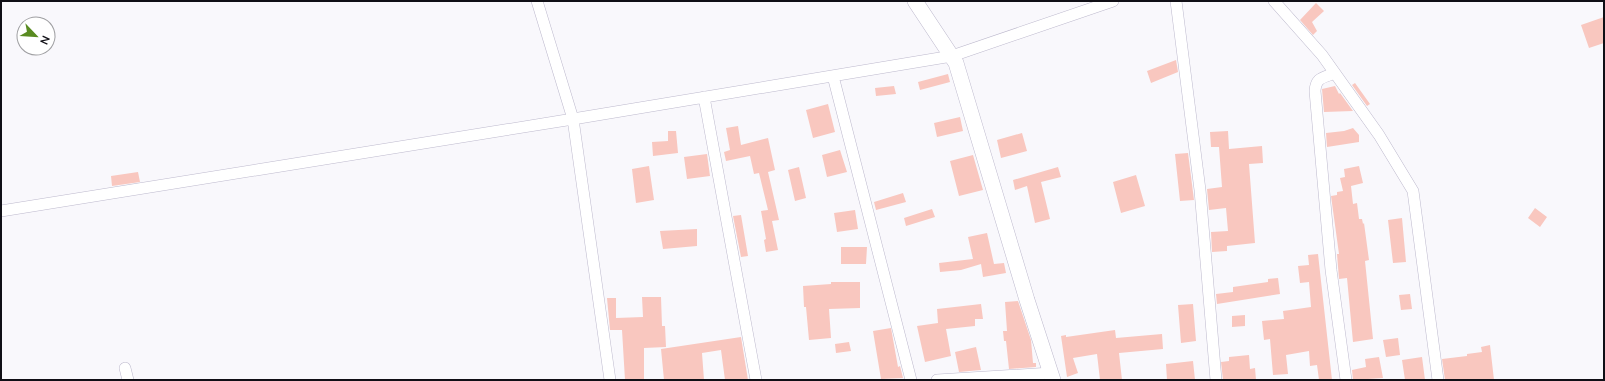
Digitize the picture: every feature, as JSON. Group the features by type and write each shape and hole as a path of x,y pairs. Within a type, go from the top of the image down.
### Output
{"street":[{"path":"537,1 573,119 610,380"},
{"path":"915,1 956,63 1027,300 1052,377 937,380"},
{"path":"1,211 573,119 952,56 1113,1"},
{"path":"1176,1 1200,190 1216,380"},
{"path":"1274,1 1322,55 1379,135 1413,191 1438,380"},
{"path":"1335,74 1318,80 1315,91 1331,270 1346,380"},
{"path":"833,76 911,380"},
{"path":"704,97 756,380"},
{"path":"125,368 128,380"}],"building":[{"path":"1316,3 1324,11 1312,22 1317,31 1313,35 1300,20"},
{"path":"1604,17 1604,43 1589,48 1581,25"},
{"path":"1176,60 1178,72 1151,83 1147,71"},
{"path":"948,74 950,82 920,90 918,82"},
{"path":"1355,83 1370,104 1367,106 1352,85"},
{"path":"894,86 896,94 876,96 875,88"},
{"path":"1335,86 1339,94 1340,93 1353,111 1324,112 1322,89"},
{"path":"828,104 835,132 813,138 806,110"},
{"path":"960,117 963,131 937,137 934,123"},
{"path":"738,126 741,145 768,138 775,170 768,172 779,220 772,221 778,250 766,252 764,240 766,239 761,211 768,210 759,173 754,174 750,156 726,161 724,152 730,150 726,128"},
{"path":"1353,128 1359,135 1359,142 1327,147 1326,133 1344,131"},
{"path":"668,131 676,131 678,153 653,156 652,142 668,141"},
{"path":"1228,131 1229,149 1262,146 1263,163 1249,164 1255,243 1227,246 1227,251 1212,252 1211,232 1228,231 1226,208 1209,210 1207,189 1222,187 1219,147 1211,147 1210,132"},
{"path":"1022,133 1027,151 1001,158 997,140"},
{"path":"840,150 847,172 827,177 822,155"},
{"path":"1188,153 1194,200 1180,201 1175,154"},
{"path":"707,154 710,176 687,179 684,157"},
{"path":"973,155 983,190 959,196 950,161"},
{"path":"649,166 654,200 636,203 632,169"},
{"path":"1359,166 1363,183 1351,186 1353,204 1357,203 1359,219 1362,219 1363,224 1364,223 1369,260 1365,261 1373,339 1353,342 1347,278 1339,279 1337,254 1339,254 1331,196 1337,195 1337,192 1343,191 1340,178 1345,177 1344,169"},
{"path":"799,167 806,198 795,201 788,170"},
{"path":"1058,167 1061,177 1041,182 1050,219 1035,223 1027,186 1015,190 1013,180"},
{"path":"138,172 140,182 112,186 111,176"},
{"path":"1136,175 1145,206 1121,213 1113,182"},
{"path":"903,193 906,202 876,210 874,202"},
{"path":"1535,208 1547,217 1540,227 1528,218"},
{"path":"932,209 935,217 906,226 904,218"},
{"path":"855,210 858,229 837,232 834,213"},
{"path":"741,215 748,256 741,257 733,216"},
{"path":"1402,218 1406,262 1393,263 1388,220"},
{"path":"697,229 697,246 663,249 660,231"},
{"path":"987,233 994,264 1004,263 1006,273 983,277 981,264 961,270 940,272 939,263 973,259 968,237"},
{"path":"841,247 867,247 866,264 841,264"},
{"path":"1318,254 1332,380 1319,380 1317,365 1310,366 1309,351 1286,355 1288,374 1273,375 1270,339 1264,340 1262,321 1284,319 1283,311 1311,307 1309,282 1300,283 1298,266 1309,265 1308,255"},
{"path":"1278,278 1280,294 1217,304 1216,294 1233,292 1233,287 1268,282 1268,279"},
{"path":"831,282 860,282 860,308 829,309 831,338 809,340 806,307 804,307 803,286 831,284"},
{"path":"1410,294 1412,309 1401,310 1399,295"},
{"path":"642,297 661,297 662,326 665,326 666,347 644,348 644,380 625,380 622,330 610,330 607,298 616,298 616,318 643,317"},
{"path":"1018,301 1031,340 1033,363 1036,363 1036,367 1009,369 1006,341 1004,341 1003,331 1007,331 1005,302"},
{"path":"981,304 983,319 975,319 975,326 946,329 951,356 925,362 917,326 938,323 937,309"},
{"path":"1193,304 1196,341 1181,343 1178,305"},
{"path":"1245,315 1245,326 1232,327 1232,316"},
{"path":"891,328 898,367 900,366 903,378 881,379 873,331"},
{"path":"1115,330 1116,338 1162,334 1163,349 1119,353 1122,380 1100,380 1097,354 1073,358 1078,373 1067,377 1061,336 1066,335 1066,337"},
{"path":"741,337 748,380 725,380 721,350 702,353 704,380 664,380 661,349"},
{"path":"1398,338 1400,355 1386,357 1383,340"},
{"path":"849,342 851,351 836,353 835,344"},
{"path":"1490,345 1494,380 1445,380 1442,359 1467,356 1467,354 1482,352 1481,347"},
{"path":"976,347 981,370 959,372 955,352"},
{"path":"1249,355 1250,369 1255,368 1256,380 1223,380 1221,362 1229,361 1229,357"},
{"path":"1379,357 1383,378 1353,380 1352,370 1366,367 1365,359"},
{"path":"1422,357 1425,380 1405,380 1402,360"},
{"path":"1193,361 1195,380 1167,380 1166,364"}]}
